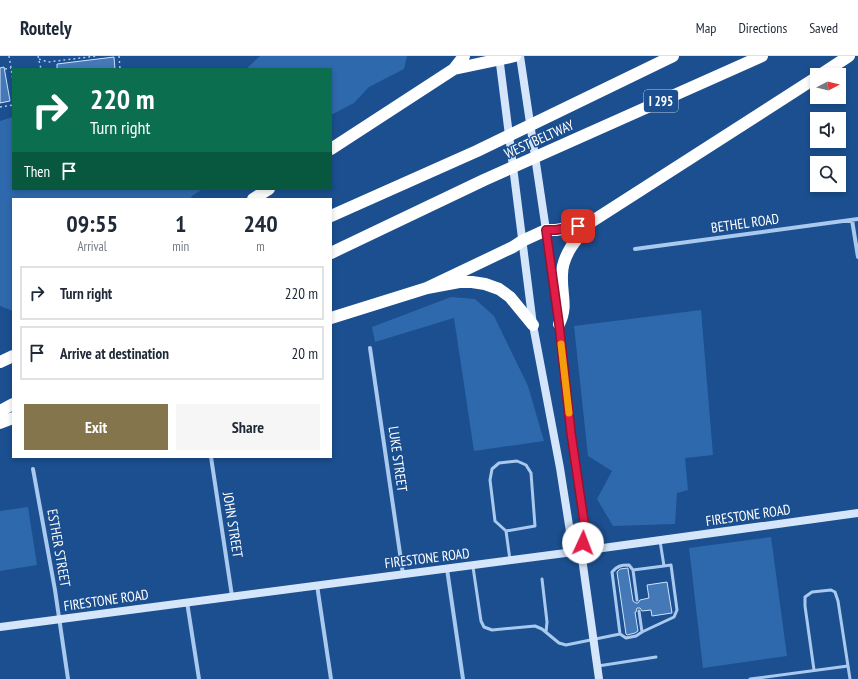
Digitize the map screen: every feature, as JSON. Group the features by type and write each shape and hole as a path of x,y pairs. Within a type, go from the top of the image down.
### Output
{"highway":[{"path":"454,69 464,56"},
{"path":"332,148 454,69 499,58 515,56"},
{"name":"WEST BELTWAY","path":"332,216 477,151 673,56"},
{"name":"WEST BELTWAY","path":"332,253 484,180 762,56"},
{"path":"830,68 849,56"},
{"path":"427,288 546,230 556,230 591,222 810,81"},
{"path":"256,198 268,190"},
{"path":"559,324 564,309 562,274 563,264 577,239 591,222"},
{"path":"332,318 427,288 459,282 472,282 485,284 499,289 510,297 533,325"},
{"path":"0,411 12,405"},
{"path":"0,423 12,418"}],"main road":[{"path":"520,56 559,324 571,433 586,535 581,551 599,679"},
{"path":"499,58 533,325 557,452 571,538 581,551"},
{"name":"FIRESTONE ROAD","path":"0,627 660,541 858,513"}],"street":[{"name":"BETHEL ROAD","path":"635,249 858,219"},
{"path":"852,220 858,257"},
{"name":"LUKE STREET","path":"370,348 403,574"},
{"name":"JOHN STREET","path":"211,458 232,596"},
{"name":"ESTHER STREET","path":"33,469 60,619 68,679"},
{"path":"447,569 463,679"},
{"path":"317,585 331,679"},
{"path":"187,602 199,679"}],"lane":[{"path":"506,531 536,526 531,473 526,465 518,461 499,463 492,469 490,480 495,521 506,531 510,560"},
{"path":"660,541 664,566"},
{"path":"473,565 481,621 484,627 492,630 535,626 542,629 559,643 566,645 620,634 626,638 636,636 674,617 677,610 670,565 632,573"},
{"path":"620,634 612,572 620,565 628,565 632,573 635,598"},
{"path":"613,577 617,576"},
{"path":"542,579 548,622 546,632"},
{"path":"614,588 619,587"},
{"path":"814,670 805,597 812,592 831,590 835,592 838,601 850,679"},
{"path":"616,599 621,599"},
{"path":"639,611 638,622 642,632"},
{"path":"619,626 624,625"},
{"path":"597,666 656,657"},
{"path":"750,679 848,666"}],"path":[{"path":"9,56 12,74"},
{"path":"38,56 40,68"},
{"path":"39,59 48,62 97,56"},
{"path":"119,56 120,68"},
{"path":"4,69 11,68"},
{"path":"0,107 12,105"}],"shaded area":[{"path":"260,56 407,56 404,69 369,87 354,103 332,114 332,68 247,68"},
{"path":"12,117 12,190 201,190 191,198 12,198 12,311 0,306 0,121"},
{"path":"451,297 475,299 494,316 528,386 544,441 474,451 454,318 375,342 372,327"},
{"path":"701,310 713,455 685,458 688,490 677,493 675,524 613,526 597,499 612,471 588,456 574,326"},
{"path":"28,507 37,565 0,571 0,511"},
{"path":"771,537 787,656 703,668 689,548"}],"building":[{"path":"114,57 115,68 57,68 57,64"},
{"path":"4,67 10,101 0,103 0,68"},
{"path":"628,568 633,601 638,603 640,600 649,598 647,585 667,582 672,613 652,616 651,610 642,611 640,608 637,608 635,612 638,631 627,635 617,572 620,569"}],"slow traffic":[{"path":"561,344 569,413"}],"route":[{"path":"578,226 556,230 546,230 559,324 571,433 586,535 583,543"}]}
